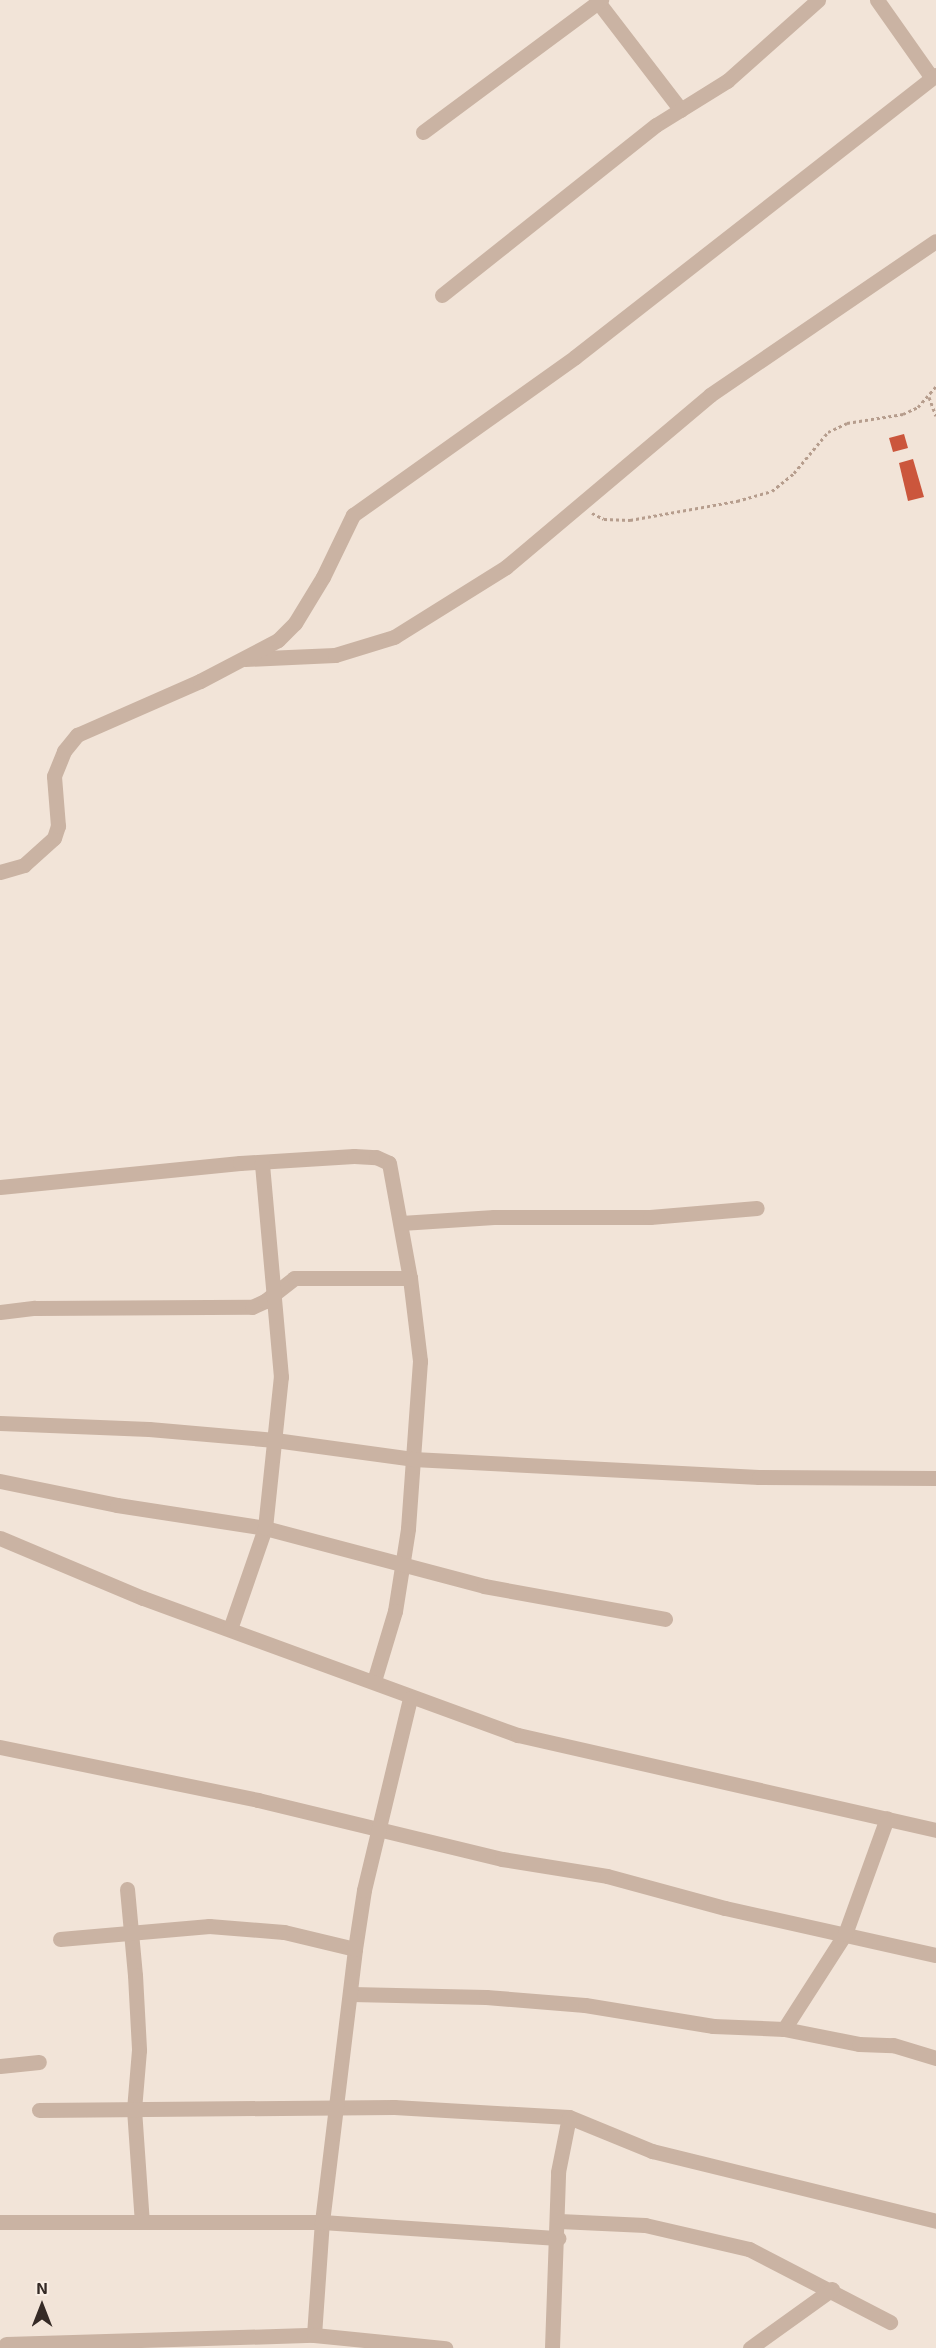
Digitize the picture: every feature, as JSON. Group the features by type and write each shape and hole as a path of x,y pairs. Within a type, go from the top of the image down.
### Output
{"street":[{"path":"442,295 583,181 681,110 727,81 818,0"},
{"path":"0,872 24,865 54,838 58,826 54,776 63,751 77,735 278,640 295,623 323,577 340,534 353,515 368,502 584,350 934,77 877,0"},
{"path":"423,132 599,1 681,110"},
{"path":"242,659 335,655 394,637 506,567 710,394 936,241"},
{"path":"0,1187 354,1156 389,1163 411,1278 420,1361 412,1498 395,1611 374,1681"},
{"path":"230,1629 265,1528 281,1377 262,1163"},
{"path":"401,1223 494,1217 650,1217 758,1208"},
{"path":"0,1312 35,1308 252,1307 294,1278 411,1278"},
{"path":"0,1423 149,1429 275,1440 413,1459 759,1477 936,1478"},
{"path":"0,1481 117,1505 265,1528 484,1586 665,1619"},
{"path":"0,1538 230,1629 374,1681 411,1698 518,1735 936,1830"},
{"path":"314,2335 322,2222 355,1949 378,1829 411,1698"},
{"path":"0,1748 502,1858 608,1876 725,1908 936,1955"},
{"path":"784,2029 845,1934 887,1818"},
{"path":"127,1889 138,2050 134,2109 142,2222"},
{"path":"60,1939 130,1931 231,1928 284,1932 355,1949"},
{"path":"351,1994 486,1996 585,2005 713,2026 784,2029 859,2044 893,2045 936,2058"},
{"path":"0,2066 39,2062"},
{"path":"39,2110 336,2108 569,2117 652,2151 936,2221"},
{"path":"552,2348 550,2307 558,2238 558,2172 569,2117"},
{"path":"559,2221 645,2225 708,2237 749,2249 832,2289 890,2322"},
{"path":"0,2222 322,2222 558,2238"},
{"path":"750,2348 832,2289"},
{"path":"6,2344 314,2335 445,2348"}],"path":[{"path":"577,506 604,519 630,520 771,491 794,473 828,432 847,423 903,414 929,396 936,386"},
{"path":"929,396 936,417"}],"building":[{"path":"904,434 908,448 893,452 889,438"},
{"path":"913,459 924,497 908,501 899,463"}]}
